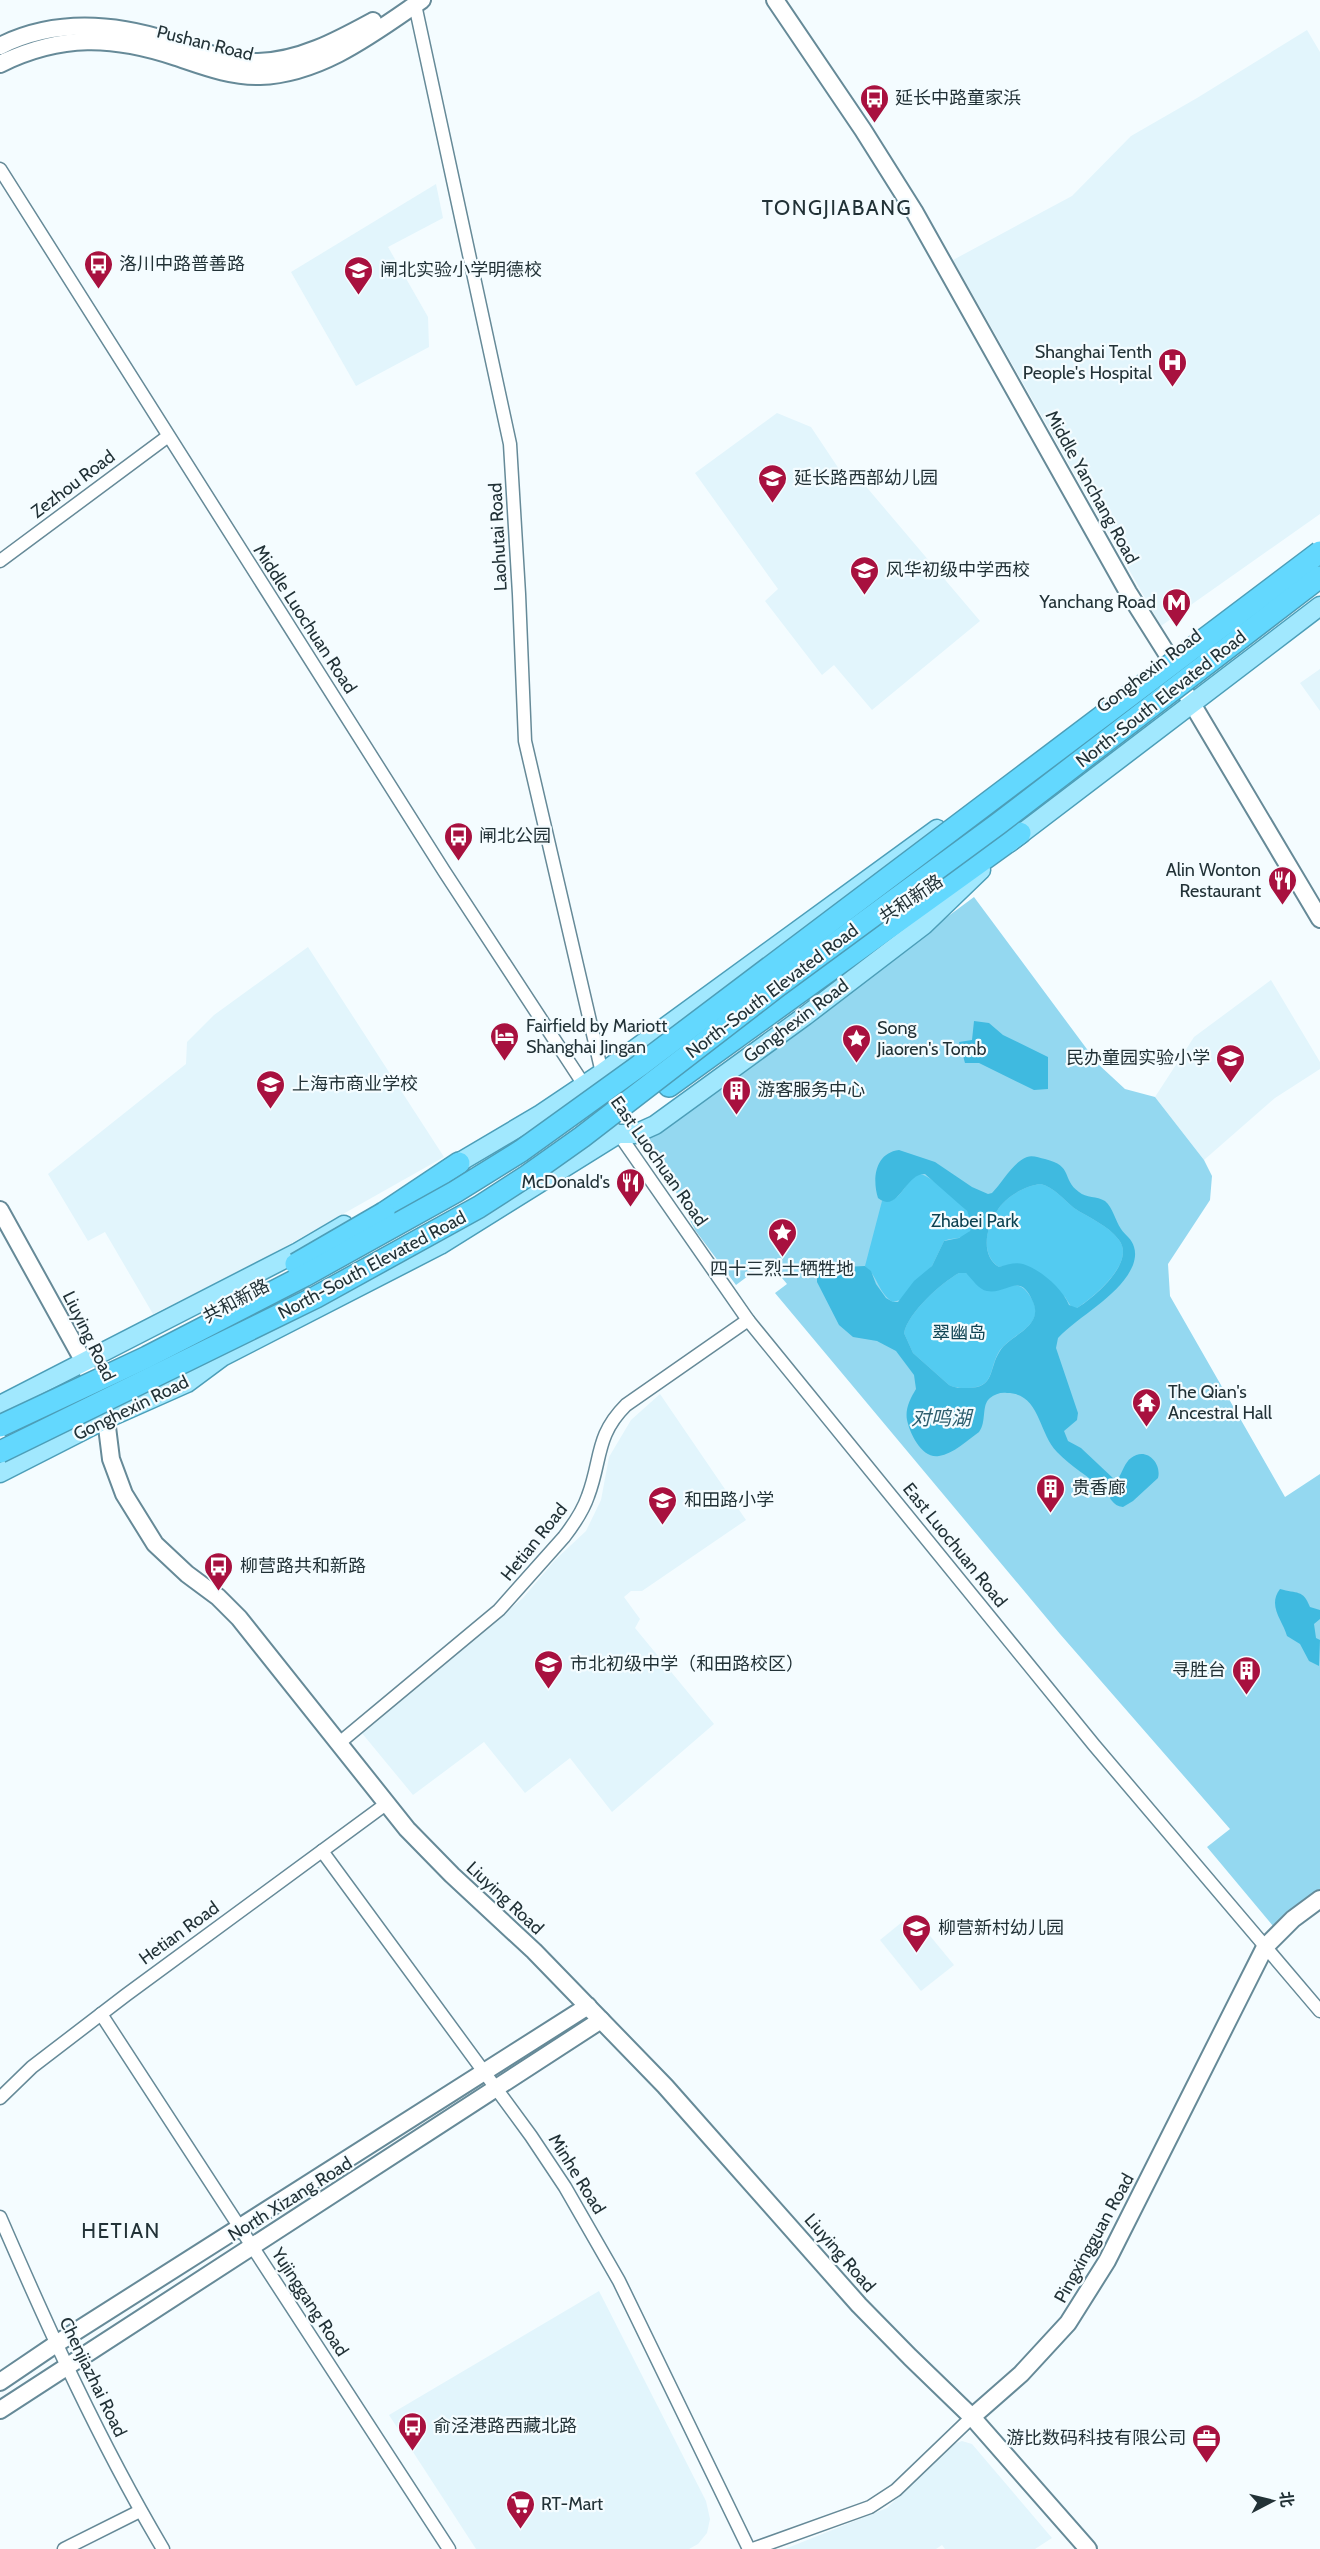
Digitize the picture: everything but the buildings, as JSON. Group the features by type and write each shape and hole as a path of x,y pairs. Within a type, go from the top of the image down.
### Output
{"highway":[{"name":"North-South Elevated Road","path":"4,1418 147,1357 304,1276 455,1192 521,1151 639,1066 1320,552"},
{"name":"North-South Elevated Road","path":"0,1452 335,1287 479,1207 582,1137 779,985 999,824 1320,577"},
{"path":"582,1137 669,1086 1020,833"},
{"path":"4,1418 103,1363 300,1262 384,1213 459,1163"}],"main road":[{"name":"Middle Yanchang Road","path":"775,0 863,130 914,211 1128,592 1169,657"},
{"name":"Pushan Road","path":"0,46 37,32 67,27 100,26 130,30 234,60 258,62 286,59 310,52 414,1"},
{"name":"Pushan Road","path":"0,64 40,48 69,41 100,40 128,44 232,73 269,74 315,64 343,51 414,1"},
{"name":"Gonghexin Road","path":"459,1163 542,1114 602,1073 1169,657 1320,541"},
{"name":"Gonghexin Road","path":"0,1473 104,1414 222,1357 440,1245 618,1134 635,1134 655,1125 805,1016 924,925 1020,833 1320,606"},
{"path":"1169,657 1178,680 1320,918"},
{"name":"共和新路","path":"618,1134 621,1118 915,893 1020,833"},
{"name":"共和新路","path":"87,1369 347,1243 418,1202 459,1163"},
{"name":"Liuying Road","path":"0,1210 87,1369 104,1414 111,1459 124,1494 155,1544 187,1574 218,1597 239,1618 386,1804 432,1855 516,1934 668,2088 885,2332 972,2417 1088,2549"},
{"path":"4,1418 87,1369"},
{"path":"0,1460 104,1414"},
{"name":"Pingxingguan Road","path":"972,2417 1021,2373 1068,2323 1107,2261 1265,1947 1293,1919 1320,1899"},
{"name":"North Xizang Road","path":"0,2382 56,2344 588,2006"},
{"name":"North Xizang Road","path":"0,2410 601,2020"}],"street":[{"name":"Laohutai Road","path":"414,1 510,444 525,741 602,1073"},
{"name":"Middle Luochuan Road","path":"0,169 167,437 444,871 584,1085"},
{"name":"Zezhou Road","path":"0,561 167,437"},
{"name":"East Luochuan Road","path":"584,1085 748,1320 1094,1745 1320,2011"},
{"name":"Hetian Road","path":"338,1744 499,1610 564,1537 585,1503 600,1445 615,1416 626,1405 748,1320"},
{"name":"Hetian Road","path":"0,2098 32,2067 101,2014 386,1804"},
{"name":"Minhe Road","path":"322,1851 554,2170 608,2260 751,2549"},
{"name":"Yujinggang Road","path":"101,2014 449,2549"},
{"name":"Chenjiazhai Road","path":"0,2217 66,2366 140,2511 163,2549"},
{"name":"Pingxingguan Road","path":"751,2549 870,2507 896,2490 972,2417"},
{"path":"64,2549 140,2511"}],"shaded area":[{"name":"Shanghai Tenth People's Hospital","path":"1307,30 1320,52 1320,514 1161,626 953,260 1072,196 1131,136"},
{"name":"闸北实验小学明德校","path":"436,184 443,218 388,247 428,317 429,347 356,386 291,272"},
{"name":"风华初级中学西校","path":"777,413 811,427 849,484 858,477 980,621 872,710 834,665 822,675 765,601 778,589 695,473"},
{"path":"1320,669 1320,711 1300,683"},
{"name":"上海市商业学校","path":"308,947 444,1157 251,1266 153,1314 105,1232 88,1241 48,1174 186,1064 187,1042 214,1015"},
{"name":"民办童园实验小学","path":"1271,980 1320,1062 1320,1069 1275,1098 1204,1160 1155,1097 1194,1037"},
{"name":"市北初级中学（和田路校区）","path":"660,1394 746,1520 642,1591 631,1591 624,1597 640,1619 635,1628 714,1724 612,1812 570,1758 525,1793 484,1742 413,1795 361,1732 523,1598 555,1560 586,1531 601,1500 609,1457 631,1420"},
{"name":"柳营新村幼儿园","path":"912,1914 954,1965 921,1991 880,1940"},
{"path":"599,2291 706,2501 710,2519 707,2533 698,2544 689,2549 476,2549 389,2415"},
{"path":"962,2441 972,2444 1052,2538 1035,2549 945,2549 942,2545 936,2549 785,2549 887,2508 951,2445"}],"green space":[{"name":"Zhabei Park","path":"974,897 1098,1064 1125,1089 1155,1097 1204,1160 1212,1176 1210,1200 1168,1264 1170,1296 1285,1497 1320,1474 1320,1889 1273,1926 1207,1847 1230,1829 1060,1634 775,1293 787,1284 768,1261 736,1285 695,1230 649,1138"},
{"path":"920,1174 939,1185 963,1206 971,1217 971,1228 965,1236 944,1241 932,1266 903,1299 893,1302 884,1294 865,1266 882,1201 889,1201 899,1196 910,1181"},
{"path":"1041,1184 1055,1191 1074,1208 1109,1230 1119,1240 1123,1249 1118,1268 1111,1278 1077,1308 1072,1308 1065,1297 1015,1264 999,1267 989,1255 988,1233 993,1218 1001,1206 1016,1193"},
{"name":"翠幽岛","path":"959,1273 966,1273 993,1291 1011,1285 1020,1286 1034,1303 1035,1312 1028,1326 1000,1350 987,1381 983,1385 967,1388 949,1385 913,1353 904,1333 912,1317 926,1299"}],"water":[{"path":"974,1021 989,1023 1003,1035 1048,1057 1048,1089 1034,1090 979,1063 965,1063 959,1042 972,1040"},
{"name":"对鸣湖","path":"899,1150 935,1162 972,1187 988,1194 992,1193 1012,1168 1022,1160 1032,1156 1045,1159 1060,1165 1079,1192 1102,1199 1110,1207 1121,1229 1135,1249 1133,1265 1127,1276 1110,1295 1058,1338 1056,1348 1078,1413 1077,1420 1064,1431 1068,1441 1081,1448 1115,1480 1118,1479 1129,1460 1137,1455 1147,1455 1158,1467 1158,1478 1133,1501 1123,1507 1116,1505 1098,1485 1062,1457 1051,1444 1032,1406 1018,1395 1003,1393 990,1398 987,1401 979,1432 950,1453 933,1456 922,1450 907,1420 908,1404 916,1389 914,1375 896,1351 877,1341 853,1337 839,1325 817,1282 817,1271 822,1268 865,1266 871,1271 876,1284 886,1298 898,1302 914,1281 932,1266 944,1241 959,1238 970,1231 972,1224 967,1211 925,1174 918,1175 891,1201 885,1202 878,1198 875,1183 877,1168 880,1161 891,1152","holes":["1041,1184 1055,1191 1074,1208 1109,1230 1119,1240 1123,1249 1118,1269 1111,1278 1077,1308 1069,1305 1056,1286 1037,1271 1020,1263 999,1267 989,1256 988,1233 993,1218 1001,1206 1016,1193","959,1273 966,1273 978,1286 987,1291 1013,1286 1023,1287 1033,1302 1035,1311 1030,1324 1000,1351 987,1381 983,1385 967,1388 949,1385 913,1353 904,1333 912,1317 926,1299"]},
{"path":"1280,1589 1302,1595 1310,1607 1320,1610 1320,1619 1314,1624 1316,1638 1320,1640 1319,1666 1309,1661 1300,1644 1287,1636 1275,1607 1276,1595"}],"place":[{"name":"延长中路童家浜","path":"874,124"},
{"name":"洛川中路普善路","path":"98,290"},
{"name":"闸北实验小学明德校","path":"359,296"},
{"name":"Shanghai Tenth People's Hospital","path":"1173,388"},
{"name":"延长路西部幼儿园","path":"773,504"},
{"name":"风华初级中学西校","path":"865,596"},
{"name":"Yanchang Road","path":"1177,628"},
{"name":"闸北公园","path":"458,862"},
{"name":"Alin Wonton Restaurant","path":"1282,906"},
{"name":"Fairfield by Mariott Shanghai Jingan","path":"505,1062"},
{"name":"Song Jiaoren's Tomb","path":"856,1064"},
{"name":"民办童园实验小学","path":"1231,1084"},
{"name":"上海市商业学校","path":"271,1110"},
{"name":"游客服务中心","path":"736,1116"},
{"name":"McDonald's","path":"631,1208"},
{"name":"四十三烈士牺牲地","path":"782,1258"},
{"name":"The Qian's Ancestral Hall","path":"1147,1428"},
{"name":"贵香廊","path":"1051,1514"},
{"name":"和田路小学","path":"663,1526"},
{"name":"柳营路共和新路","path":"219,1592"},
{"name":"市北初级中学（和田路校区）","path":"549,1690"},
{"name":"寻胜台","path":"1247,1696"},
{"name":"柳营新村幼儿园","path":"917,1954"},
{"name":"俞泾港路西藏北路","path":"412,2452"},
{"name":"游比数码科技有限公司","path":"1207,2464"},
{"name":"RT-Mart","path":"520,2530"}],"district":[{"name":"TONGJIABANG","path":"837,207"},
{"name":"HETIAN","path":"121,2230"}]}
